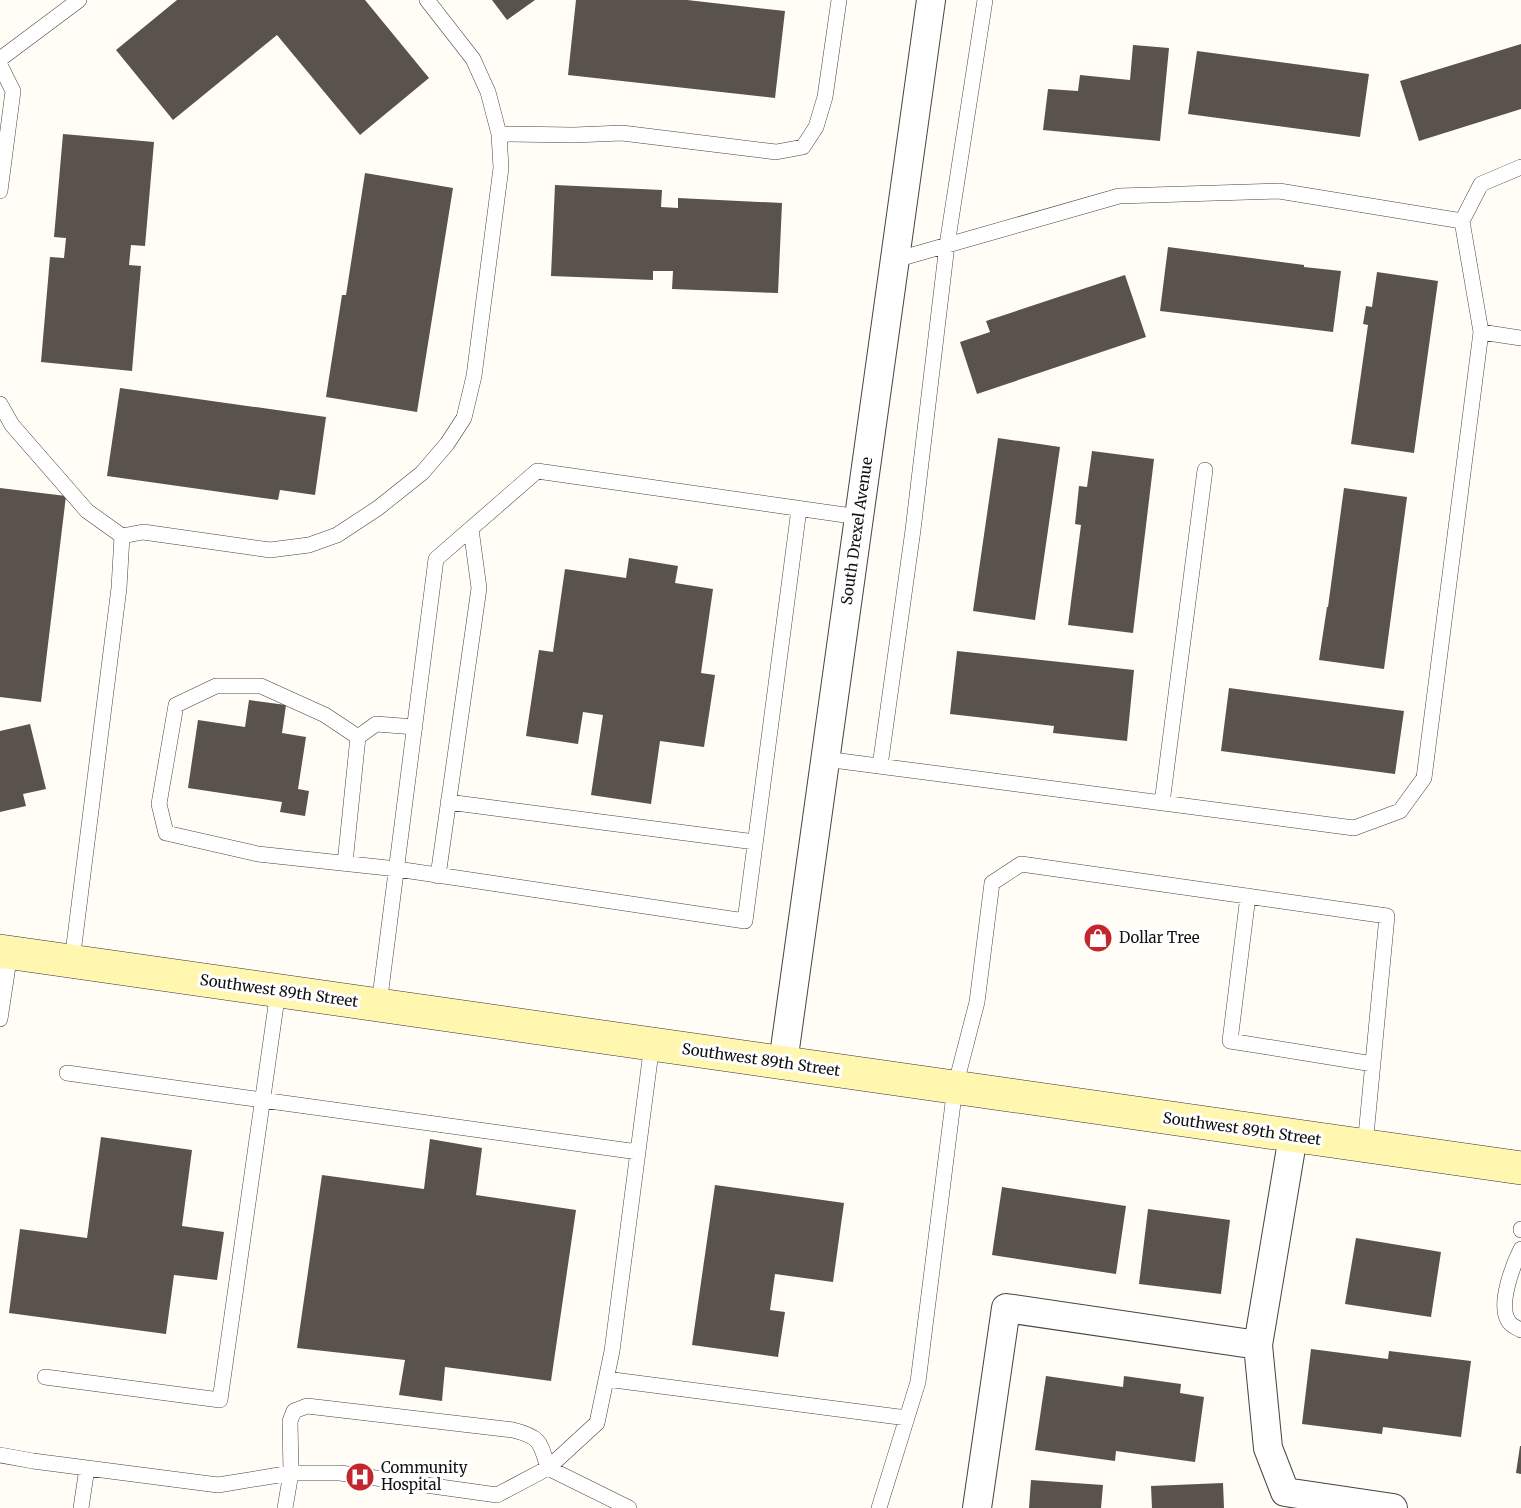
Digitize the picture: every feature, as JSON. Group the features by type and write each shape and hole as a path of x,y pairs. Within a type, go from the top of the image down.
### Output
{"main road":[{"name":"Southwest 89th Street","path":"5,952 1521,1168"}],"street":[{"name":"South Drexel Avenue","path":"783,1063 932,0"},
{"path":"1293,1136 1258,1345 1269,1448 1287,1500 1393,1508"},
{"path":"977,1508 1006,1308 1258,1345"}],"lane":[{"path":"0,59 79,0"},
{"path":"0,404 12,425 87,511 122,536 143,532 270,550 309,545 337,535 378,508 422,473 447,444 464,418 474,376 501,168 499,134 488,92 472,59 427,0"},
{"path":"499,134 622,133 776,152 803,147 816,127 825,98 839,0"},
{"path":"880,766 913,530 947,245 985,0"},
{"path":"0,65 13,91 0,190"},
{"path":"825,759 1354,828 1400,812 1424,778 1481,332 1462,221 1481,184 1521,167"},
{"path":"895,260 1119,196 1280,191 1462,221"},
{"path":"1481,332 1521,338"},
{"path":"1162,803 1205,470"},
{"path":"379,1005 436,560 537,471 859,517"},
{"path":"358,737 325,715 261,686 216,686 176,705 159,804 166,833 258,854 397,869 745,921 799,509"},
{"path":"438,876 479,588 471,529"},
{"path":"72,961 119,588 122,536"},
{"path":"345,863 358,737 376,724 415,727"},
{"path":"448,802 755,842"},
{"path":"879,1508 918,1382 955,1087 977,1002 992,883 1021,864 1387,916 1365,1146"},
{"path":"1248,896 1230,1041 1373,1064"},
{"path":"0,1019 5,952"},
{"path":"45,1377 220,1400 278,991"},
{"path":"0,1455 218,1485 291,1473 340,1473 497,1495 548,1468 597,1424 614,1339 652,1044"},
{"path":"67,1073 638,1152"},
{"path":"1521,1250 1513,1266 1505,1304 1506,1316 1510,1324 1521,1330"},
{"path":"606,1379 907,1418"},
{"path":"285,1508 291,1473 290,1421 294,1411 307,1406 513,1430 531,1435 540,1444 548,1468 629,1508"},
{"path":"81,1508 87,1468"}],"building":[{"path":"177,0 365,0 429,78 360,135 277,35 173,120 116,50"},
{"path":"492,0 535,0 507,20"},
{"path":"576,0 687,0 785,11 775,98 568,75"},
{"path":"1521,44 1521,109 1419,141 1400,81"},
{"path":"1133,45 1169,48 1160,141 1043,130 1048,89 1078,91 1080,75 1130,80"},
{"path":"1197,51 1369,74 1360,137 1188,114"},
{"path":"63,134 154,142 145,246 131,245 129,265 141,266 132,371 41,362 50,257 64,258 66,238 54,237"},
{"path":"365,173 453,188 417,412 326,397 342,295 346,295"},
{"path":"555,185 662,190 661,207 678,208 678,198 782,203 778,293 672,289 673,271 653,271 653,280 551,276"},
{"path":"1168,247 1341,271 1333,332 1160,311"},
{"path":"1377,272 1438,281 1414,453 1351,444 1368,325 1363,324 1366,306 1372,307"},
{"path":"1125,275 1146,337 977,394 960,342 990,332 986,321"},
{"path":"120,388 326,417 315,495 280,490 278,500 107,476"},
{"path":"998,438 1060,447 1035,620 973,611"},
{"path":"1092,451 1154,459 1133,633 1068,625 1081,525 1075,524 1079,486 1087,487"},
{"path":"0,488 66,496 41,702 0,697"},
{"path":"1344,488 1407,497 1384,669 1319,660"},
{"path":"629,558 678,566 675,583 713,589 701,673 715,675 704,747 660,741 651,804 591,795 603,715 583,712 578,744 526,736 539,650 553,652 565,569 626,578"},
{"path":"957,651 1134,670 1127,741 1053,733 1054,726 950,714"},
{"path":"1229,688 1404,711 1395,774 1221,751"},
{"path":"249,700 286,705 282,733 306,737 298,789 309,791 305,816 280,812 282,802 188,788 198,720 245,727"},
{"path":"30,724 46,789 23,794 26,806 0,812 0,731"},
{"path":"101,1137 192,1150 182,1226 224,1232 217,1280 174,1275 166,1334 9,1313 20,1229 87,1238"},
{"path":"430,1139 482,1148 476,1195 576,1210 551,1381 445,1367 442,1401 399,1395 405,1360 297,1348 322,1175 424,1189"},
{"path":"715,1185 844,1203 833,1282 775,1274 770,1310 785,1312 778,1357 692,1345"},
{"path":"1002,1187 1126,1206 1116,1274 992,1255"},
{"path":"1148,1209 1230,1220 1221,1294 1139,1284"},
{"path":"1356,1238 1441,1252 1431,1317 1345,1304"},
{"path":"1311,1349 1388,1359 1389,1351 1471,1361 1461,1437 1383,1427 1382,1434 1302,1424"},
{"path":"1046,1376 1123,1387 1124,1376 1181,1384 1180,1393 1204,1397 1195,1462 1116,1451 1115,1461 1035,1450"},
{"path":"1521,1446 1521,1474 1516,1473"},
{"path":"1031,1480 1103,1485 1101,1508 1029,1508"},
{"path":"1223,1483 1224,1508 1152,1508 1151,1486"}],"place":[{"name":"Dollar Tree","path":"1098,938"},
{"name":"Community Hospital","path":"360,1477"}]}
